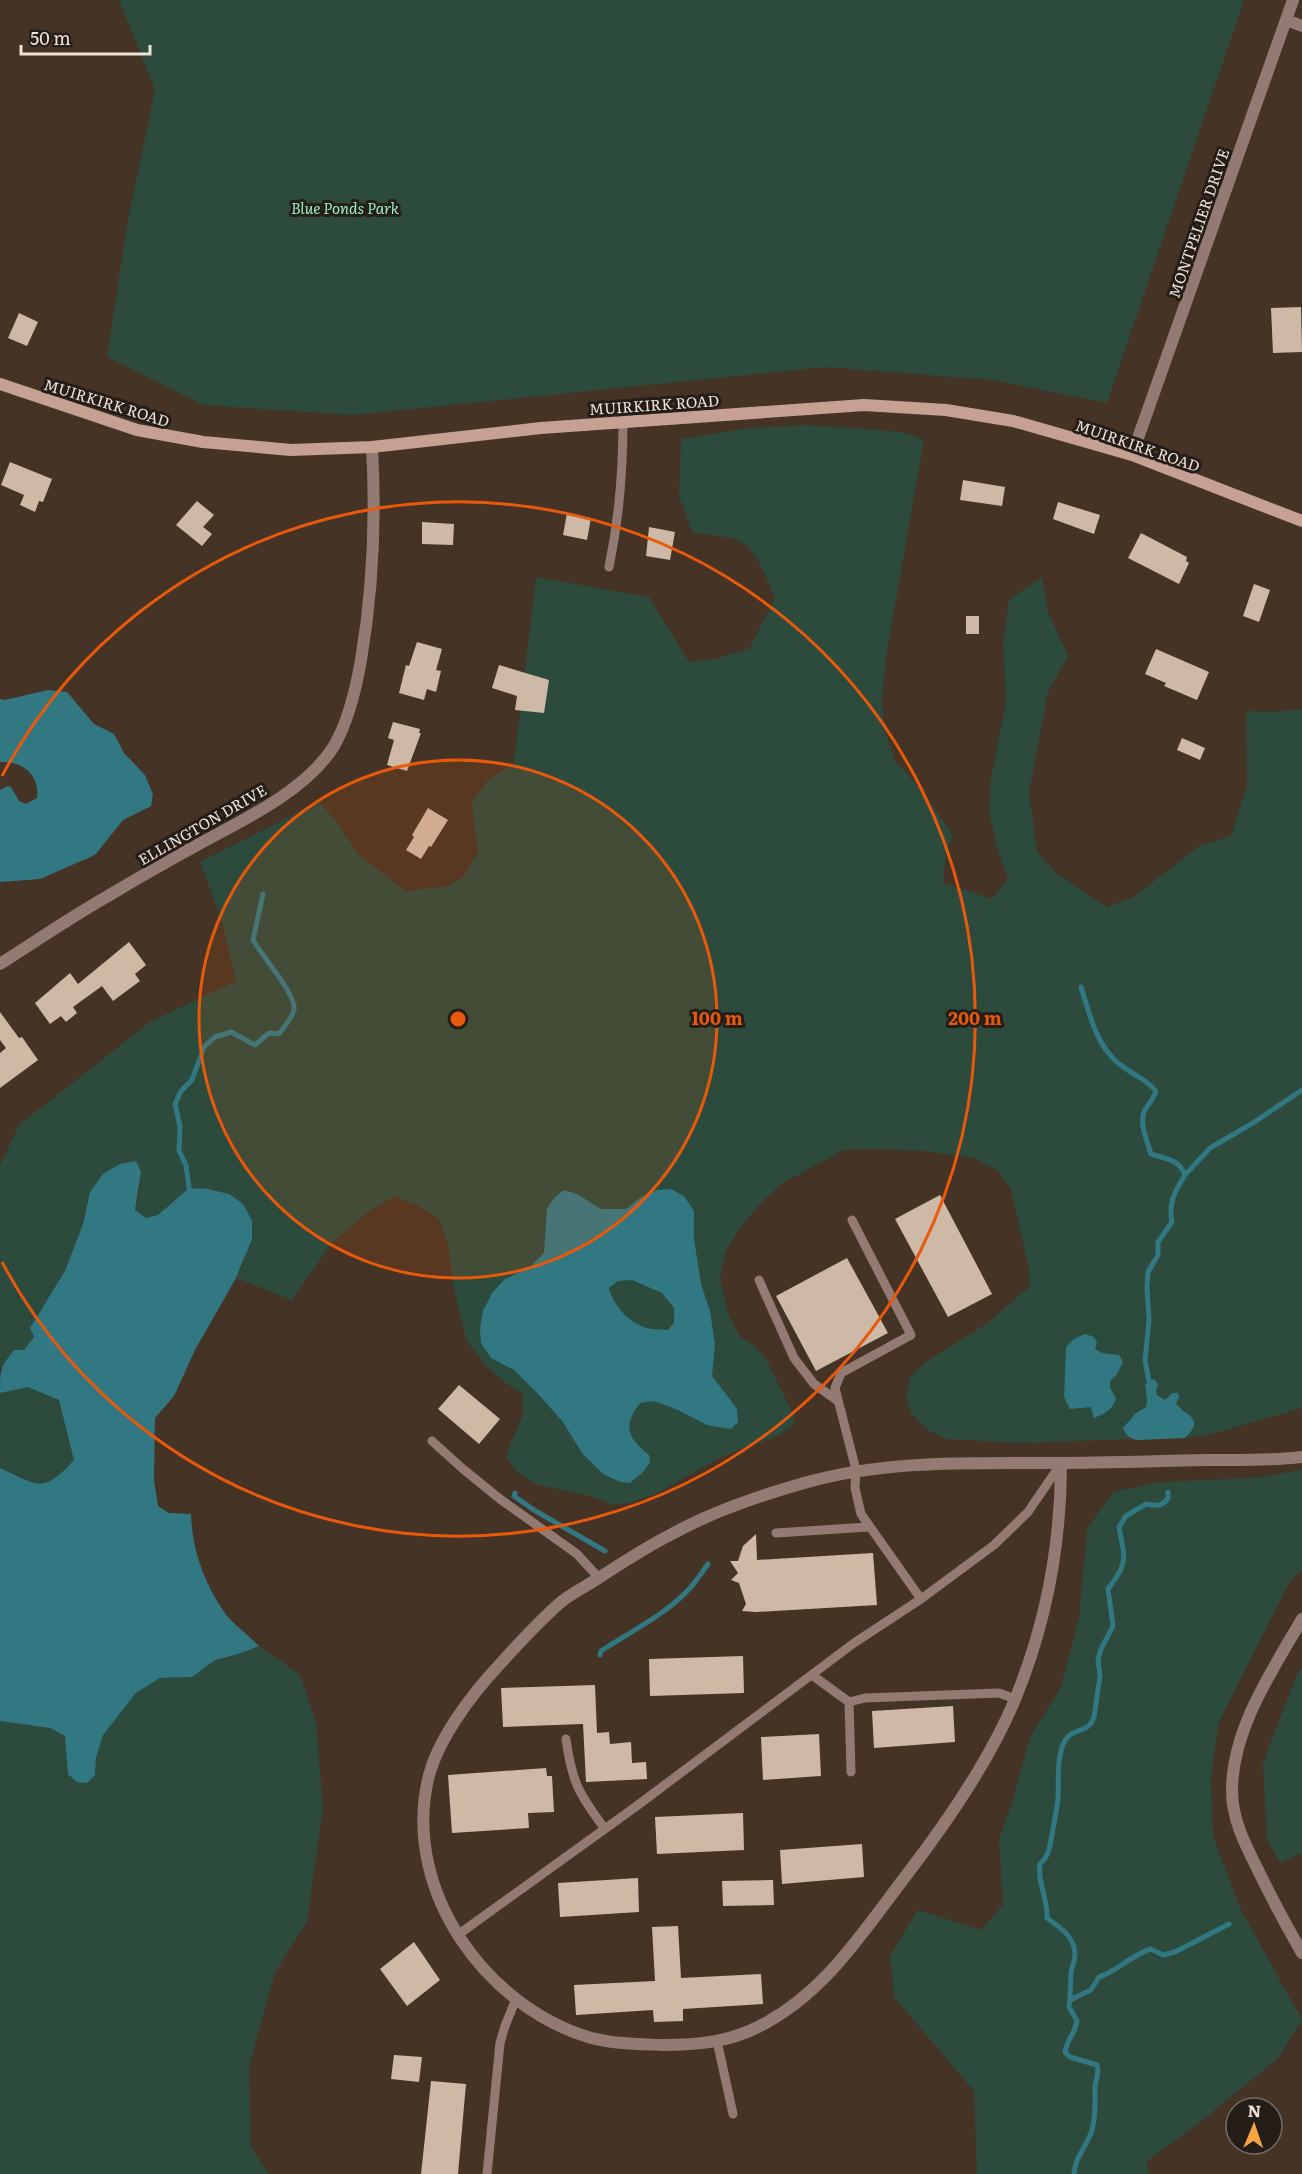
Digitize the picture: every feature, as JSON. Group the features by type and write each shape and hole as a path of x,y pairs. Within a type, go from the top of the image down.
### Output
{"main road":[{"name":"MUIRKIRK ROAD","path":"0,384 137,430 177,438 291,450 372,447 541,428 864,405 946,410 1013,421 1132,455 1302,521"}],"street":[{"name":"MONTPELIER DRIVE","path":"1132,455 1293,0"},
{"path":"1286,20 1302,26"},
{"name":"ELLINGTON DRIVE","path":"0,964 78,912 279,798 318,766 333,746 346,721 357,681 368,616 373,555 372,447"},
{"path":"1061,1463 1059,1531 1043,1616 1015,1699 986,1759 923,1854 849,1953 823,1981 799,2002 754,2030 717,2041 668,2045 607,2041 587,2036 557,2024 516,1999 490,1977 459,1934 430,1878 424,1835 428,1780 456,1719 476,1689 535,1626 566,1598 654,1543 709,1516 765,1495 856,1470 921,1464 1302,1457"},
{"path":"1302,1619 1268,1678 1239,1743 1232,1790 1242,1838 1278,1912 1302,1953"}],"lane":[{"path":"609,567 617,527 623,469 623,422"},
{"path":"852,1220 911,1335 841,1373 835,1388 856,1470 855,1488 861,1514 921,1599"},
{"path":"759,1280 794,1358 813,1384 838,1401"},
{"path":"432,1441 500,1499 577,1554 599,1578"},
{"path":"459,1934 605,1829 854,1643 921,1599 994,1545 1036,1503 1061,1463"},
{"path":"776,1533 868,1527"},
{"path":"812,1675 849,1702"},
{"path":"849,1702 865,1698 999,1693 1015,1699"},
{"path":"849,1702 851,1772"},
{"path":"566,1739 569,1762 576,1786 605,1829"},
{"path":"487,2174 500,2043 516,1999"},
{"path":"717,2041 733,2114"}],"green space":[{"name":"Blue Ponds Park","path":"119,0 1244,0 1107,403 992,380 825,367 353,415 203,405 107,357 128,219 155,90"},
{"path":"808,425 902,432 924,440 886,657 882,703 885,732 895,761 921,789 953,836 946,852 943,883 992,899 1008,879 997,847 989,811 991,778 1006,702 1003,645 1009,600 1042,577 1048,612 1068,656 1048,692 1029,793 1037,851 1056,873 1107,907 1134,897 1199,846 1231,836 1247,786 1246,711 1272,712 1302,709 1302,1408 1208,1435 1185,1438 1190,1433 1185,1411 1176,1404 1179,1397 1165,1400 1145,1384 1146,1407 1129,1420 1126,1434 1131,1439 1018,1443 947,1439 928,1430 912,1415 906,1396 910,1377 925,1362 985,1325 1029,1287 1029,1269 1011,1189 998,1171 974,1158 924,1151 871,1149 844,1150 780,1185 757,1207 738,1231 725,1253 720,1279 728,1314 741,1338 754,1345 766,1359 795,1418 790,1428 779,1435 723,1456 657,1493 630,1503 610,1504 591,1496 535,1484 516,1471 506,1457 523,1415 522,1393 503,1381 483,1363 466,1339 453,1284 448,1243 438,1218 419,1206 395,1196 363,1216 331,1244 292,1300 236,1278 245,1260 243,1204 229,1194 208,1189 174,1200 158,1216 146,1218 135,1210 140,1179 136,1161 90,1192 83,1224 65,1271 30,1328 34,1337 24,1350 0,1369 0,1166 19,1125 150,1022 236,981 222,921 200,862 319,802 336,821 359,855 406,891 448,886 464,876 478,853 472,803 487,781 514,763 536,577 649,597 689,662 716,659 750,648 775,598 760,564 752,551 743,543 714,535 693,534 679,496 681,439 750,428"},
{"path":"28,1386 59,1400 74,1460 55,1480 35,1484 0,1468 0,1393"},
{"path":"1302,1470 1302,1569 1289,1583 1219,1722 1211,1777 1213,1836 1240,1908 1302,2020 1278,2058 1232,2096 1224,2096 1224,2102 1147,2161 1149,2174 977,2174 974,2091 894,1997 890,1956 918,1910 981,1930 1003,1905 999,1840 1030,1737 1060,1689 1079,1619 1087,1529 1113,1492 1160,1482 1255,1478"},
{"path":"259,1646 300,1675 316,1723 323,1808 307,1922 275,1972 249,2067 251,2147 269,2174 0,2174 0,1721 50,1728 65,1736 68,1774 95,1775 96,1758 103,1735 136,1693 160,1678 192,1677 215,1660"},
{"path":"1302,1667 1302,1853 1280,1863 1267,1840 1263,1763 1297,1674"}],"water":[{"path":"48,690 67,692 94,724 114,734 124,753 145,775 153,794 151,806 123,820 95,855 40,879 0,882 0,790 11,787 19,801 26,804 37,798 37,790 33,776 23,767 0,762 0,699 5,700"},
{"path":"136,1161 141,1172 135,1210 146,1218 158,1215 189,1188 208,1189 229,1194 243,1204 252,1220 252,1239 236,1278 195,1350 174,1396 155,1418 154,1481 158,1506 169,1513 191,1514 197,1555 213,1594 228,1617 259,1646 215,1660 192,1677 160,1678 136,1693 103,1735 96,1758 95,1775 87,1783 77,1782 68,1774 65,1736 50,1728 0,1721 0,1468 23,1479 39,1483 54,1478 74,1460 59,1400 28,1387 0,1393 0,1379 3,1365 14,1350 24,1350 34,1337 30,1328 65,1271 83,1224 90,1192 103,1174 120,1164"},
{"path":"671,1189 684,1196 694,1211 694,1239 701,1284 710,1311 715,1344 712,1376 737,1409 738,1422 731,1429 707,1425 654,1401 640,1403 631,1418 630,1431 636,1443 649,1455 650,1463 630,1483 620,1482 603,1474 582,1453 563,1422 514,1370 491,1358 481,1343 480,1328 483,1311 492,1293 505,1279 529,1268 544,1253 547,1208 556,1196 564,1190 577,1194 601,1209 626,1209 641,1197 657,1190","holes":["632,1280 662,1293 674,1308 674,1323 668,1330 646,1328 632,1321 617,1306 609,1288 618,1281"]},
{"path":"1085,1334 1094,1337 1097,1342 1095,1349 1102,1353 1119,1355 1123,1362 1117,1374 1110,1381 1110,1388 1116,1398 1115,1402 1108,1411 1094,1418 1091,1407 1070,1409 1064,1397 1066,1347 1074,1339"},
{"path":"1154,1379 1158,1384 1157,1395 1165,1400 1172,1393 1178,1393 1176,1404 1192,1418 1194,1426 1185,1438 1138,1440 1130,1438 1124,1430 1123,1428 1136,1413 1146,1407 1145,1384"}],"building":[{"path":"1301,307 1302,352 1273,353 1271,308"},
{"path":"19,313 38,322 27,346 8,338"},
{"path":"10,462 52,479 43,502 39,501 35,512 20,505 24,495 1,485"},
{"path":"963,480 1005,487 1002,506 960,500"},
{"path":"197,501 214,515 203,527 212,534 202,546 176,525"},
{"path":"1058,502 1100,515 1094,534 1053,519"},
{"path":"567,513 591,518 587,540 563,535"},
{"path":"422,522 454,524 453,545 422,544"},
{"path":"649,527 675,532 670,560 646,556"},
{"path":"1141,533 1187,557 1186,561 1189,563 1179,584 1128,558"},
{"path":"1254,584 1270,590 1259,622 1243,616"},
{"path":"966,616 979,616 979,634 966,634"},
{"path":"417,642 442,649 436,670 441,671 436,692 427,689 424,700 399,693 406,665 409,666"},
{"path":"1156,649 1209,672 1197,700 1164,686 1166,683 1145,674"},
{"path":"499,665 549,680 544,713 515,710 517,696 492,688"},
{"path":"393,722 420,729 419,733 421,733 407,771 387,765 394,740 388,738"},
{"path":"1182,738 1205,748 1200,760 1177,750"},
{"path":"428,808 448,820 421,859 406,850"},
{"path":"129,942 146,965 135,974 140,981 113,1001 102,986 73,1007 77,1013 66,1022 61,1016 50,1024 35,1003 70,973 78,984"},
{"path":"0,1012 38,1060 0,1088 0,1053 6,1048 0,1040"},
{"path":"940,1195 992,1294 948,1317 895,1219"},
{"path":"847,1258 888,1333 816,1371 776,1296"},
{"path":"459,1385 500,1419 479,1444 438,1409"},
{"path":"756,1534 757,1560 873,1553 877,1605 742,1611 746,1604 739,1583 731,1580 738,1573 730,1561 738,1561 743,1546"},
{"path":"743,1656 744,1693 650,1696 649,1659"},
{"path":"595,1685 597,1733 609,1732 610,1744 631,1742 632,1763 646,1762 647,1779 586,1782 583,1724 503,1727 501,1688"},
{"path":"953,1706 955,1742 874,1748 872,1711"},
{"path":"819,1734 821,1776 763,1780 761,1737"},
{"path":"546,1768 547,1776 552,1776 554,1812 528,1813 529,1828 452,1833 448,1775"},
{"path":"743,1813 744,1850 657,1854 655,1817"},
{"path":"862,1844 864,1877 782,1884 780,1850"},
{"path":"638,1878 639,1912 560,1917 558,1883"},
{"path":"773,1880 774,1905 723,1906 722,1881"},
{"path":"678,1926 681,1978 761,1974 763,2004 683,2009 683,2021 654,2022 653,2010 576,2015 574,1985 655,1981 652,1927"},
{"path":"414,1942 440,1980 407,2006 380,1969"},
{"path":"394,2055 422,2057 419,2082 391,2079"},
{"path":"431,2081 466,2084 458,2174 421,2174"}],"waterway":[{"path":"189,1188 186,1165 179,1151 180,1126 175,1104 181,1091 192,1080 204,1047 215,1037 231,1032 255,1045 269,1033 279,1034 294,1010 285,985 253,940 263,894"},
{"path":"1081,987 1094,1028 1110,1056 1156,1091 1143,1117 1143,1128 1151,1154 1176,1163 1185,1175 1173,1197 1172,1222 1158,1242 1158,1255 1148,1272 1149,1320 1145,1360 1149,1381"},
{"path":"1185,1175 1210,1148 1302,1090"},
{"path":"1074,2174 1093,2125 1098,2068 1097,2065 1070,2057 1065,2052 1077,2021 1069,2007 1074,1948 1066,1933 1047,1918 1039,1871 1040,1864 1050,1848 1058,1798 1059,1761 1063,1745 1072,1734 1091,1724 1094,1717 1100,1676 1098,1660 1113,1626 1108,1589 1120,1572 1124,1558 1119,1527 1126,1516 1146,1504 1163,1503 1168,1498 1168,1492"},
{"path":"515,1493 514,1496 534,1510 605,1551"},
{"path":"600,1655 601,1651 671,1606 691,1587 708,1564"},
{"path":"1070,2000 1091,1990 1099,1977 1144,1952 1151,1949 1163,1955 1175,1952 1229,1924"}]}
